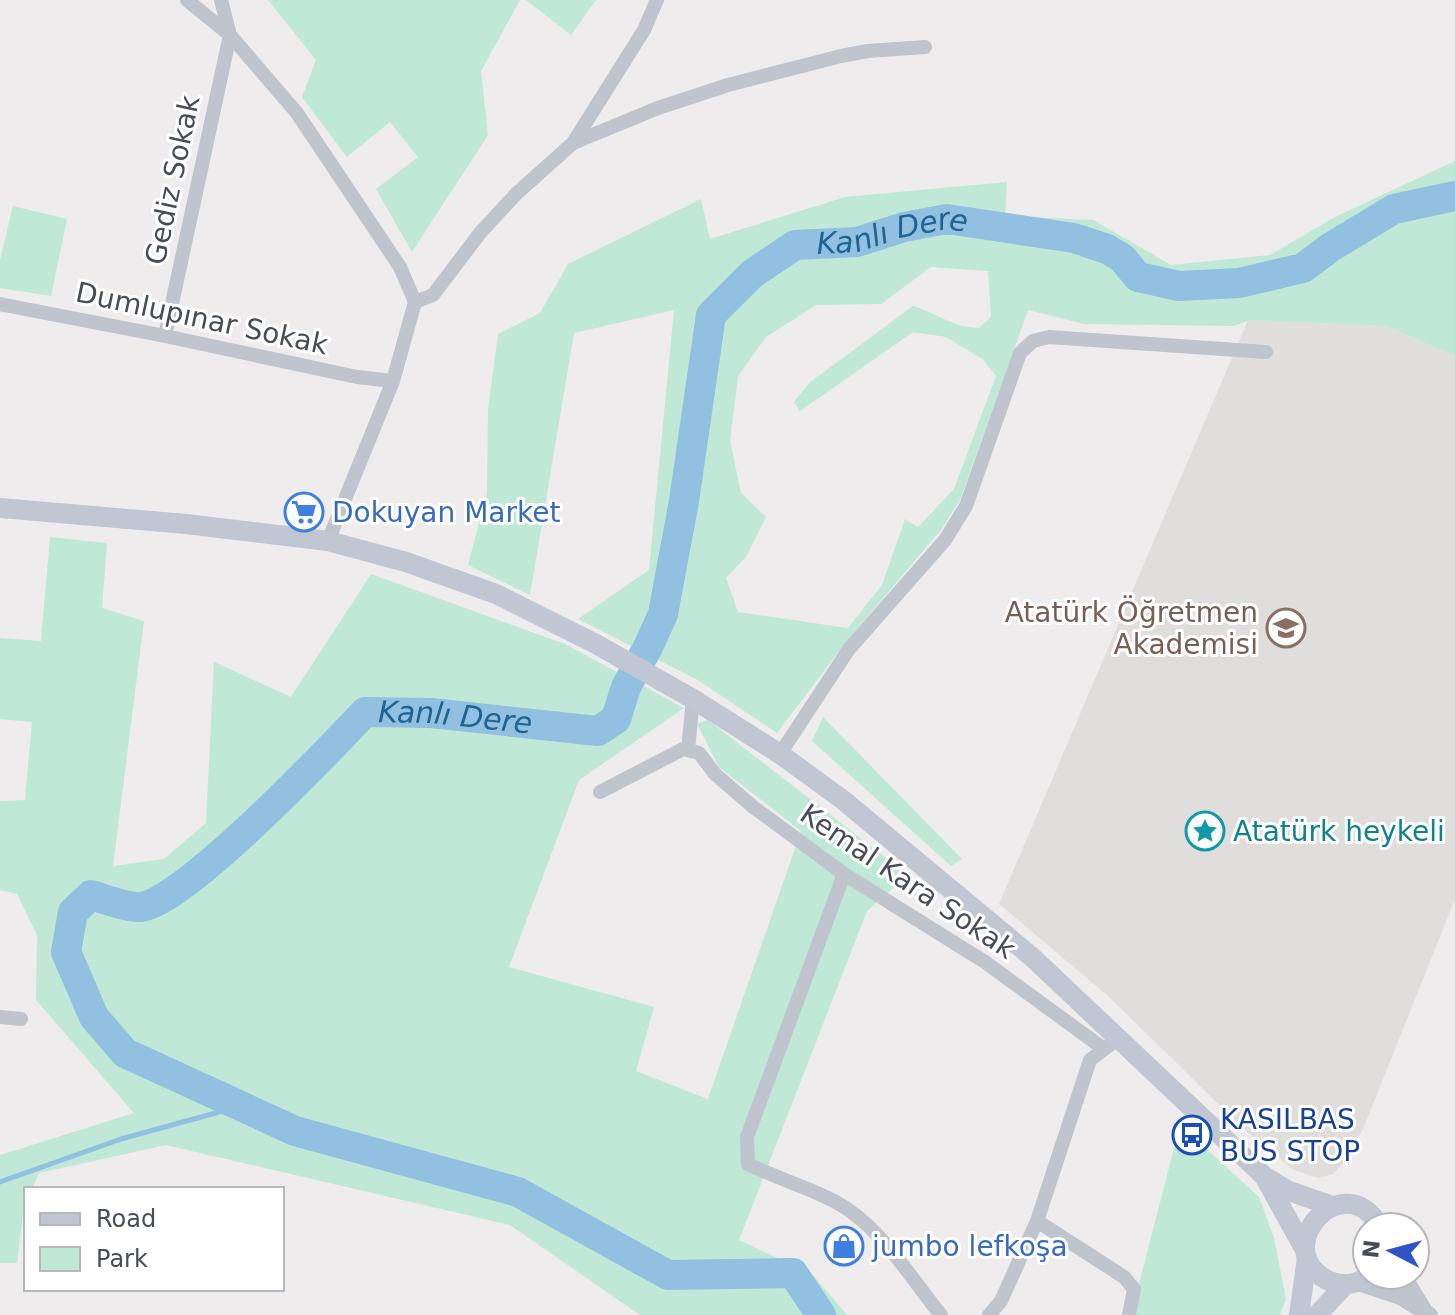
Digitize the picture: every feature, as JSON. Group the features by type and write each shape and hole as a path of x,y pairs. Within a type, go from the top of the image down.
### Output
{"main road":[{"path":"0,508 186,524 328,541 406,562 496,594 596,644 693,699 780,754 843,800 1032,957 1111,1044 1264,1176 1289,1191 1332,1206"},
{"path":"1264,1176 1306,1254 1322,1277 1333,1283 1351,1282"},
{"path":"1299,1315 1306,1236 1311,1223 1332,1206 1345,1204 1366,1211"},
{"path":"1317,1315 1351,1287"}],"street":[{"path":"187,0 230,35 297,113 400,267 415,302 393,381 328,541"},
{"path":"221,0 230,35"},
{"path":"415,302 433,295 480,233 516,194 573,143 644,30 657,0"},
{"name":"Gediz Sokak","path":"165,336 230,35"},
{"path":"573,143 658,108 728,85 841,56 925,47"},
{"name":"Dumlupınar Sokak","path":"0,304 357,377 393,381"},
{"path":"780,754 849,649 952,529 966,506 1020,353 1033,341 1049,337 1266,352"},
{"path":"600,792 683,749 688,750 693,699"},
{"name":"Kemal Kara Sokak","path":"688,750 699,753 715,774 752,806 844,874 1111,1044"},
{"path":"844,874 747,1137 748,1164 835,1202 858,1217 897,1259 941,1315"},
{"path":"0,1017 21,1019"},
{"path":"989,1315 1001,1301 1037,1221 1090,1060 1111,1044"},
{"path":"1037,1221 1124,1277 1134,1289 1129,1315"},
{"path":"1384,1291 1427,1313"},
{"path":"1413,1291 1427,1313"}],"shaded area":[{"name":"Atatürk Öğretmen Akademisi","path":"1248,320 1386,326 1455,356 1455,899 1363,1129 1344,1162 1333,1174 1318,1178 1294,1170 1247,1132 1107,995 999,904"}],"green space":[{"path":"268,0 520,0 481,71 488,135 412,252 376,189 418,157 390,122 347,157 302,97 316,60"},
{"path":"526,0 596,0 571,35"},
{"path":"1455,161 1455,356 1386,326 1250,320 1234,326 1084,324 1028,310 960,500 941,530 849,638 777,733 696,679 578,619 649,570 674,310 574,333 530,595 468,565 487,493 488,409 498,334 540,313 568,264 701,199 710,239 845,197 1007,182 1005,216 1093,220 1171,265 1270,255 1335,217","holes":["931,267 988,271 991,317 979,328 953,323 913,306 809,383 794,402 800,411 913,332 946,337 984,360 996,376 954,489 918,527 905,519 882,585 848,628 738,612 726,578 746,557 766,517 741,493 730,441 738,376 766,337 816,305 881,304"]},
{"path":"13,206 67,219 51,296 0,288 0,260"},
{"path":"50,537 107,543 102,608 144,621 113,866 164,859 206,823 214,662 291,697 371,574 565,644 684,708 579,780 509,967 654,1007 636,1071 708,1099 801,831 719,767 697,724 708,720 908,875 867,911 739,1240 812,1274 847,1315 640,1315 510,1225 166,1145 39,1173 33,1187 24,1187 17,1263 0,1263 0,1155 134,1113 36,1000 37,935 17,894 0,890 0,801 25,800 32,722 0,719 0,638 41,641"},
{"path":"823,717 962,859 951,866 812,741"},
{"path":"1180,1125 1259,1197 1274,1238 1286,1299 1280,1315 1131,1315"}],"waterway":[{"name":"Kanlı Dere","path":"821,1315 793,1273 668,1275 518,1192 295,1131 125,1053 94,1017 66,952 73,912 91,895 139,907 159,900 187,881 255,823 365,712 431,713 598,731 616,719 626,687 663,614 684,501 711,315 752,274 795,245 857,242 904,227 947,219 1074,238 1107,249 1122,258 1138,277 1179,286 1239,283 1303,268 1394,209 1455,196"},
{"path":"0,1182 121,1139 241,1106"}],"place":[{"name":"Dokuyan Market","path":"304,512"},
{"name":"Atatürk Öğretmen Akademisi","path":"1286,628"},
{"name":"Atatürk heykeli","path":"1205,831"},
{"name":"KASILBAS BUS STOP","path":"1192,1135"},
{"name":"jumbo lefkoşa","path":"844,1246"}]}
